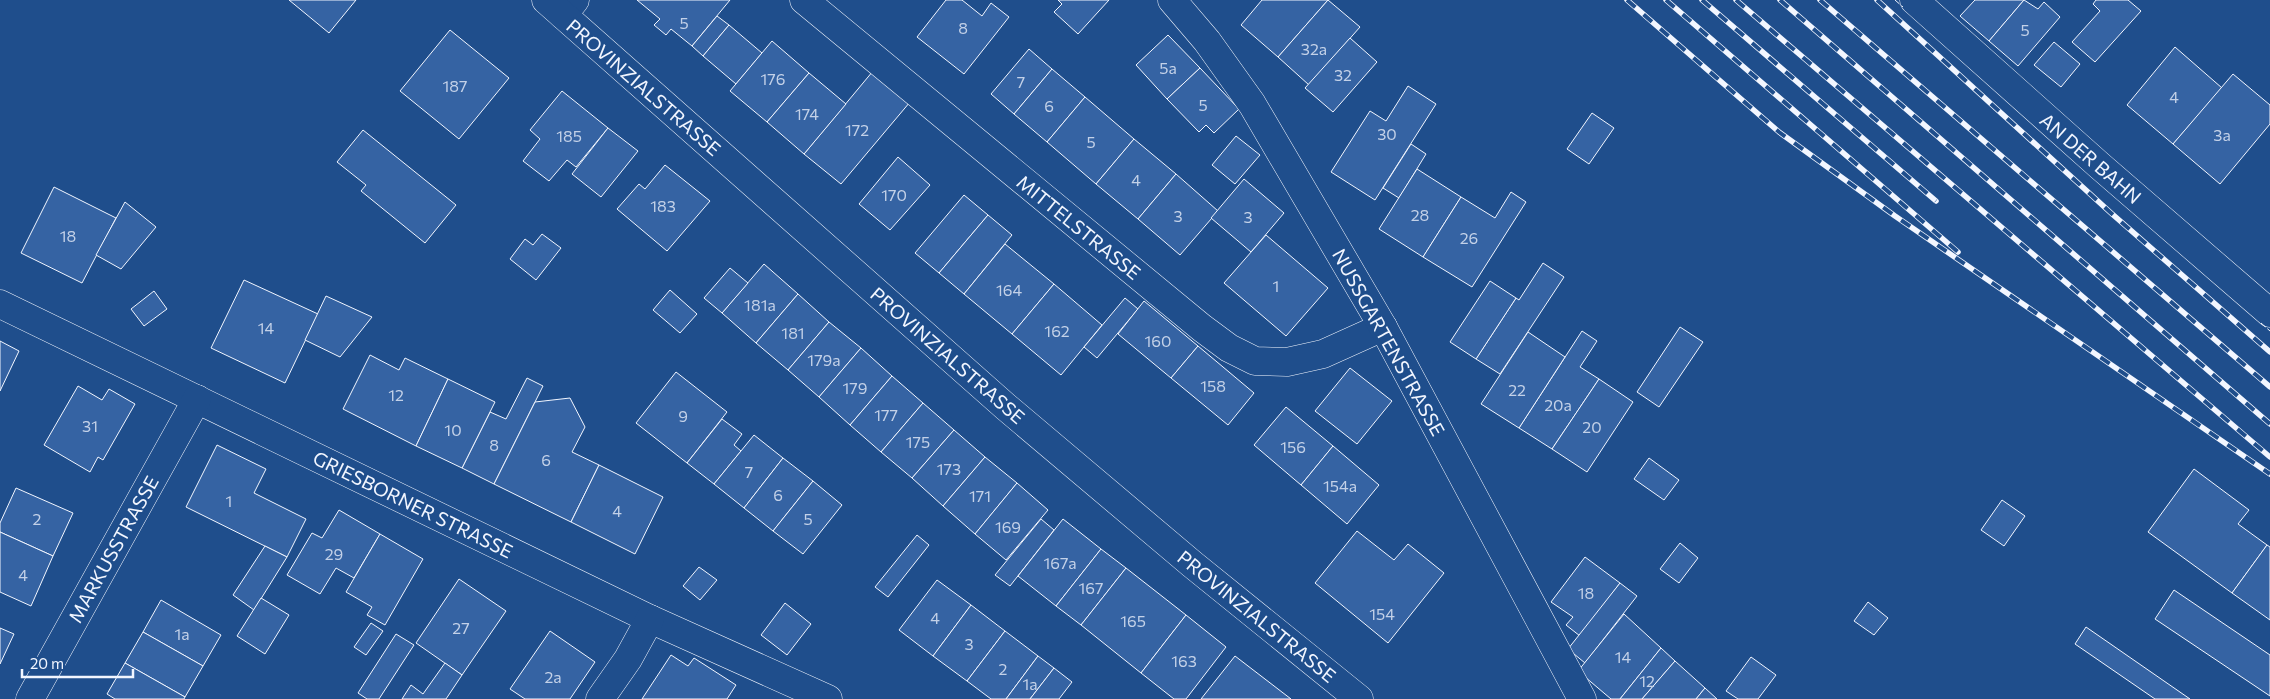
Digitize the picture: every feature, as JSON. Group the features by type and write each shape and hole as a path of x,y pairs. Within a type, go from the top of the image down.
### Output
{"street":[{"name":"MITTELSTRASSE","path":"804,0 1202,328 1229,348 1255,360 1287,362 1323,354 1383,328"},
{"name":"NUSSGARTENSTRASSE","path":"1172,0 1207,41 1252,104 1383,328 1582,699"},
{"name":"AN DER BAHN","path":"1914,0 2100,166 2270,313"},
{"name":"PROVINZIALSTRASSE","path":"561,5 1006,407 1192,564 1359,699"},
{"name":"GRIESBORNER STRASSE","path":"0,304 650,619 828,699"},
{"name":"MARKUSSTRASSE","path":"30,699 197,400"},
{"path":"600,699 628,659 650,619"}],"building":[{"path":"289,0 356,0 329,33"},
{"path":"637,0 730,0 692,46 671,29 666,35 654,25 660,19"},
{"path":"946,0 962,0 982,16 991,3 1009,17 964,74 917,37"},
{"path":"1058,0 1109,0 1078,34 1054,12 1062,4"},
{"path":"1262,0 1328,0 1278,57 1241,25"},
{"path":"1328,0 1360,27 1309,85 1278,57"},
{"path":"1975,0 2024,0 1989,41 1960,16"},
{"path":"2024,0 2038,9 2044,2 2060,17 2018,66 1989,41"},
{"path":"2096,0 2128,0 2141,11 2095,62 2072,42 2100,11 2093,4"},
{"path":"717,16 729,25 703,56 692,46"},
{"path":"729,25 762,53 736,84 703,56"},
{"path":"450,30 509,78 459,139 400,91"},
{"path":"1168,35 1200,68 1167,99 1136,65"},
{"path":"1350,38 1377,62 1333,112 1305,88"},
{"path":"772,41 809,73 767,122 730,91"},
{"path":"2054,42 2080,64 2061,87 2034,65"},
{"path":"2175,47 2222,88 2173,144 2127,105"},
{"path":"1029,49 1052,69 1014,114 991,94"},
{"path":"1200,68 1239,109 1214,133 1206,125 1199,132 1167,99"},
{"path":"1052,69 1085,97 1047,142 1014,114"},
{"path":"873,71 910,102 841,184 804,154"},
{"path":"809,73 846,104 804,154 767,122"},
{"path":"2233,74 2270,105 2270,124 2220,184 2173,144"},
{"path":"1408,86 1436,104 1375,200 1331,172 1370,111 1386,121"},
{"path":"562,91 608,128 576,167 567,160 549,181 523,161 540,139 530,130"},
{"path":"1085,97 1134,139 1096,184 1047,142"},
{"path":"1592,113 1614,128 1589,164 1567,149"},
{"path":"608,128 638,151 601,197 572,174"},
{"path":"363,130 456,205 425,243 361,191 366,185 337,162"},
{"path":"1236,136 1260,155 1235,184 1212,165"},
{"path":"1134,139 1176,174 1138,219 1096,184"},
{"path":"1411,144 1426,154 1399,198 1383,188"},
{"path":"898,157 930,185 890,230 859,204"},
{"path":"665,165 710,201 667,251 617,209 639,184 645,189"},
{"path":"1417,169 1461,197 1423,257 1379,229"},
{"path":"1176,174 1218,211 1180,255 1138,219"},
{"path":"1244,179 1284,213 1251,252 1211,218"},
{"path":"54,187 116,218 82,283 21,253"},
{"path":"1511,192 1526,202 1472,287 1423,257 1461,197 1495,218"},
{"path":"964,195 988,215 939,273 915,253"},
{"path":"125,202 156,227 121,269 96,255"},
{"path":"988,215 1012,235 964,294 939,273"},
{"path":"542,234 561,248 536,280 510,259 525,239 533,245"},
{"path":"1266,235 1328,288 1286,336 1224,283"},
{"path":"1005,244 1054,284 1012,334 964,294"},
{"path":"1543,263 1564,277 1500,374 1476,359 1516,298 1519,300"},
{"path":"764,264 798,294 756,343 722,313"},
{"path":"730,268 748,283 722,313 704,298"},
{"path":"244,280 318,314 285,383 211,348"},
{"path":"1490,281 1516,298 1476,359 1450,342"},
{"path":"1054,284 1102,325 1061,375 1012,334"},
{"path":"670,290 697,314 680,333 653,310"},
{"path":"154,291 167,309 144,326 131,309"},
{"path":"798,294 829,322 788,370 756,343"},
{"path":"326,296 372,317 340,357 305,340"},
{"path":"1125,298 1138,309 1097,358 1084,347"},
{"path":"1144,301 1198,346 1171,378 1118,334"},
{"path":"829,322 861,348 819,397 788,370"},
{"path":"1680,327 1703,342 1659,407 1637,392"},
{"path":"1582,331 1597,341 1580,367 1599,379 1552,449 1519,428"},
{"path":"1528,332 1565,357 1519,428 1481,404"},
{"path":"0,341 19,351 0,391"},
{"path":"1198,346 1254,393 1228,425 1171,378"},
{"path":"861,348 892,376 850,425 819,397"},
{"path":"370,355 399,370 405,358 448,379 416,446 343,409"},
{"path":"1350,368 1392,401 1357,444 1315,411"},
{"path":"676,372 727,412 687,463 636,423"},
{"path":"892,376 923,403 881,452 850,425"},
{"path":"527,378 543,386 494,484 462,468 490,412 506,419"},
{"path":"448,379 495,402 462,468 416,446"},
{"path":"1599,379 1633,402 1587,472 1552,449"},
{"path":"78,386 102,400 109,389 135,404 103,460 98,457 90,472 44,445"},
{"path":"570,398 585,427 572,452 599,465 571,522 494,484 535,402"},
{"path":"923,403 954,430 912,478 881,452"},
{"path":"1286,407 1333,446 1301,485 1254,445"},
{"path":"722,419 742,434 734,445 741,451 714,484 687,463"},
{"path":"954,430 985,457 943,506 912,478"},
{"path":"754,435 783,458 744,508 714,484"},
{"path":"217,445 266,469 254,493 306,519 287,557 186,507"},
{"path":"1333,446 1379,485 1347,524 1301,485"},
{"path":"985,457 1017,483 975,534 943,506"},
{"path":"783,458 813,481 773,531 744,508"},
{"path":"1649,458 1679,480 1664,500 1634,479"},
{"path":"599,465 663,497 635,554 571,522"},
{"path":"2194,469 2249,510 2238,524 2267,545 2232,593 2148,532"},
{"path":"813,481 842,505 803,554 773,531"},
{"path":"1017,483 1048,510 1006,560 975,534"},
{"path":"16,488 73,513 53,556 0,532 0,523"},
{"path":"2002,500 2025,516 2004,546 1981,530"},
{"path":"339,510 380,534 354,578 336,568 320,594 287,575 312,533 322,538"},
{"path":"1041,519 1054,530 1010,586 995,575"},
{"path":"1063,519 1101,549 1056,606 1018,576"},
{"path":"1357,531 1394,560 1408,544 1444,573 1388,643 1315,583"},
{"path":"0,532 53,556 31,606 0,592"},
{"path":"380,534 423,559 385,625 367,615 372,607 346,592"},
{"path":"917,535 929,545 888,597 875,587"},
{"path":"1680,543 1698,558 1679,583 1660,569"},
{"path":"2267,545 2270,547 2270,620 2232,593"},
{"path":"265,546 287,557 254,610 233,595"},
{"path":"1101,549 1126,568 1081,625 1056,606"},
{"path":"1585,557 1620,583 1580,636 1566,625 1573,617 1551,602"},
{"path":"699,567 717,580 700,600 683,586"},
{"path":"1126,568 1186,615 1141,673 1081,625"},
{"path":"459,579 506,611 462,675 416,643"},
{"path":"937,580 971,605 933,656 899,630"},
{"path":"1620,583 1637,596 1585,663 1568,649"},
{"path":"2174,590 2270,655 2270,696 2155,619"},
{"path":"261,598 289,615 265,654 237,636"},
{"path":"161,600 221,635 203,666 143,632"},
{"path":"1868,602 1888,618 1874,635 1854,621"},
{"path":"785,603 811,624 787,655 761,635"},
{"path":"971,605 1005,631 967,681 933,656"},
{"path":"1624,614 1661,648 1620,699 1611,699 1578,671"},
{"path":"1186,615 1226,647 1186,699 1174,699 1141,673"},
{"path":"371,623 383,631 366,655 354,647"},
{"path":"2086,627 2190,699 2155,699 2075,644"},
{"path":"0,628 14,634 0,664"},
{"path":"550,631 595,662 570,699 525,699 510,689"},
{"path":"1005,631 1038,656 1006,699 991,699 967,681"},
{"path":"143,632 203,666 185,697 125,663"},
{"path":"396,634 414,645 379,699 367,699 358,693"},
{"path":"1661,648 1675,661 1642,699 1620,699"},
{"path":"671,655 688,666 694,658 736,685 727,699 642,699"},
{"path":"1038,656 1054,668 1030,699 1006,699"},
{"path":"1235,656 1291,699 1201,699"},
{"path":"1751,657 1776,675 1758,699 1738,699 1726,691"},
{"path":"1675,661 1705,688 1696,699 1642,699"},
{"path":"125,663 185,697 184,699 115,699 107,694"},
{"path":"445,663 462,675 446,699 402,699 411,685 423,694"},
{"path":"1054,668 1072,682 1059,699 1030,699"},
{"path":"1705,688 1717,699 1696,699"}],"railway":[{"path":"1627,0 1779,132 1895,216 2270,474"},
{"path":"1666,0 1958,252"},
{"path":"1702,0 1936,201"},
{"path":"1736,0 2270,457"},
{"path":"1780,0 2270,424"},
{"path":"1820,0 2270,387"},
{"path":"1877,0 2111,213 2270,352"}],"fence":[{"path":"1895,0 1903,7"},
{"path":"2261,323 2270,331"}]}
